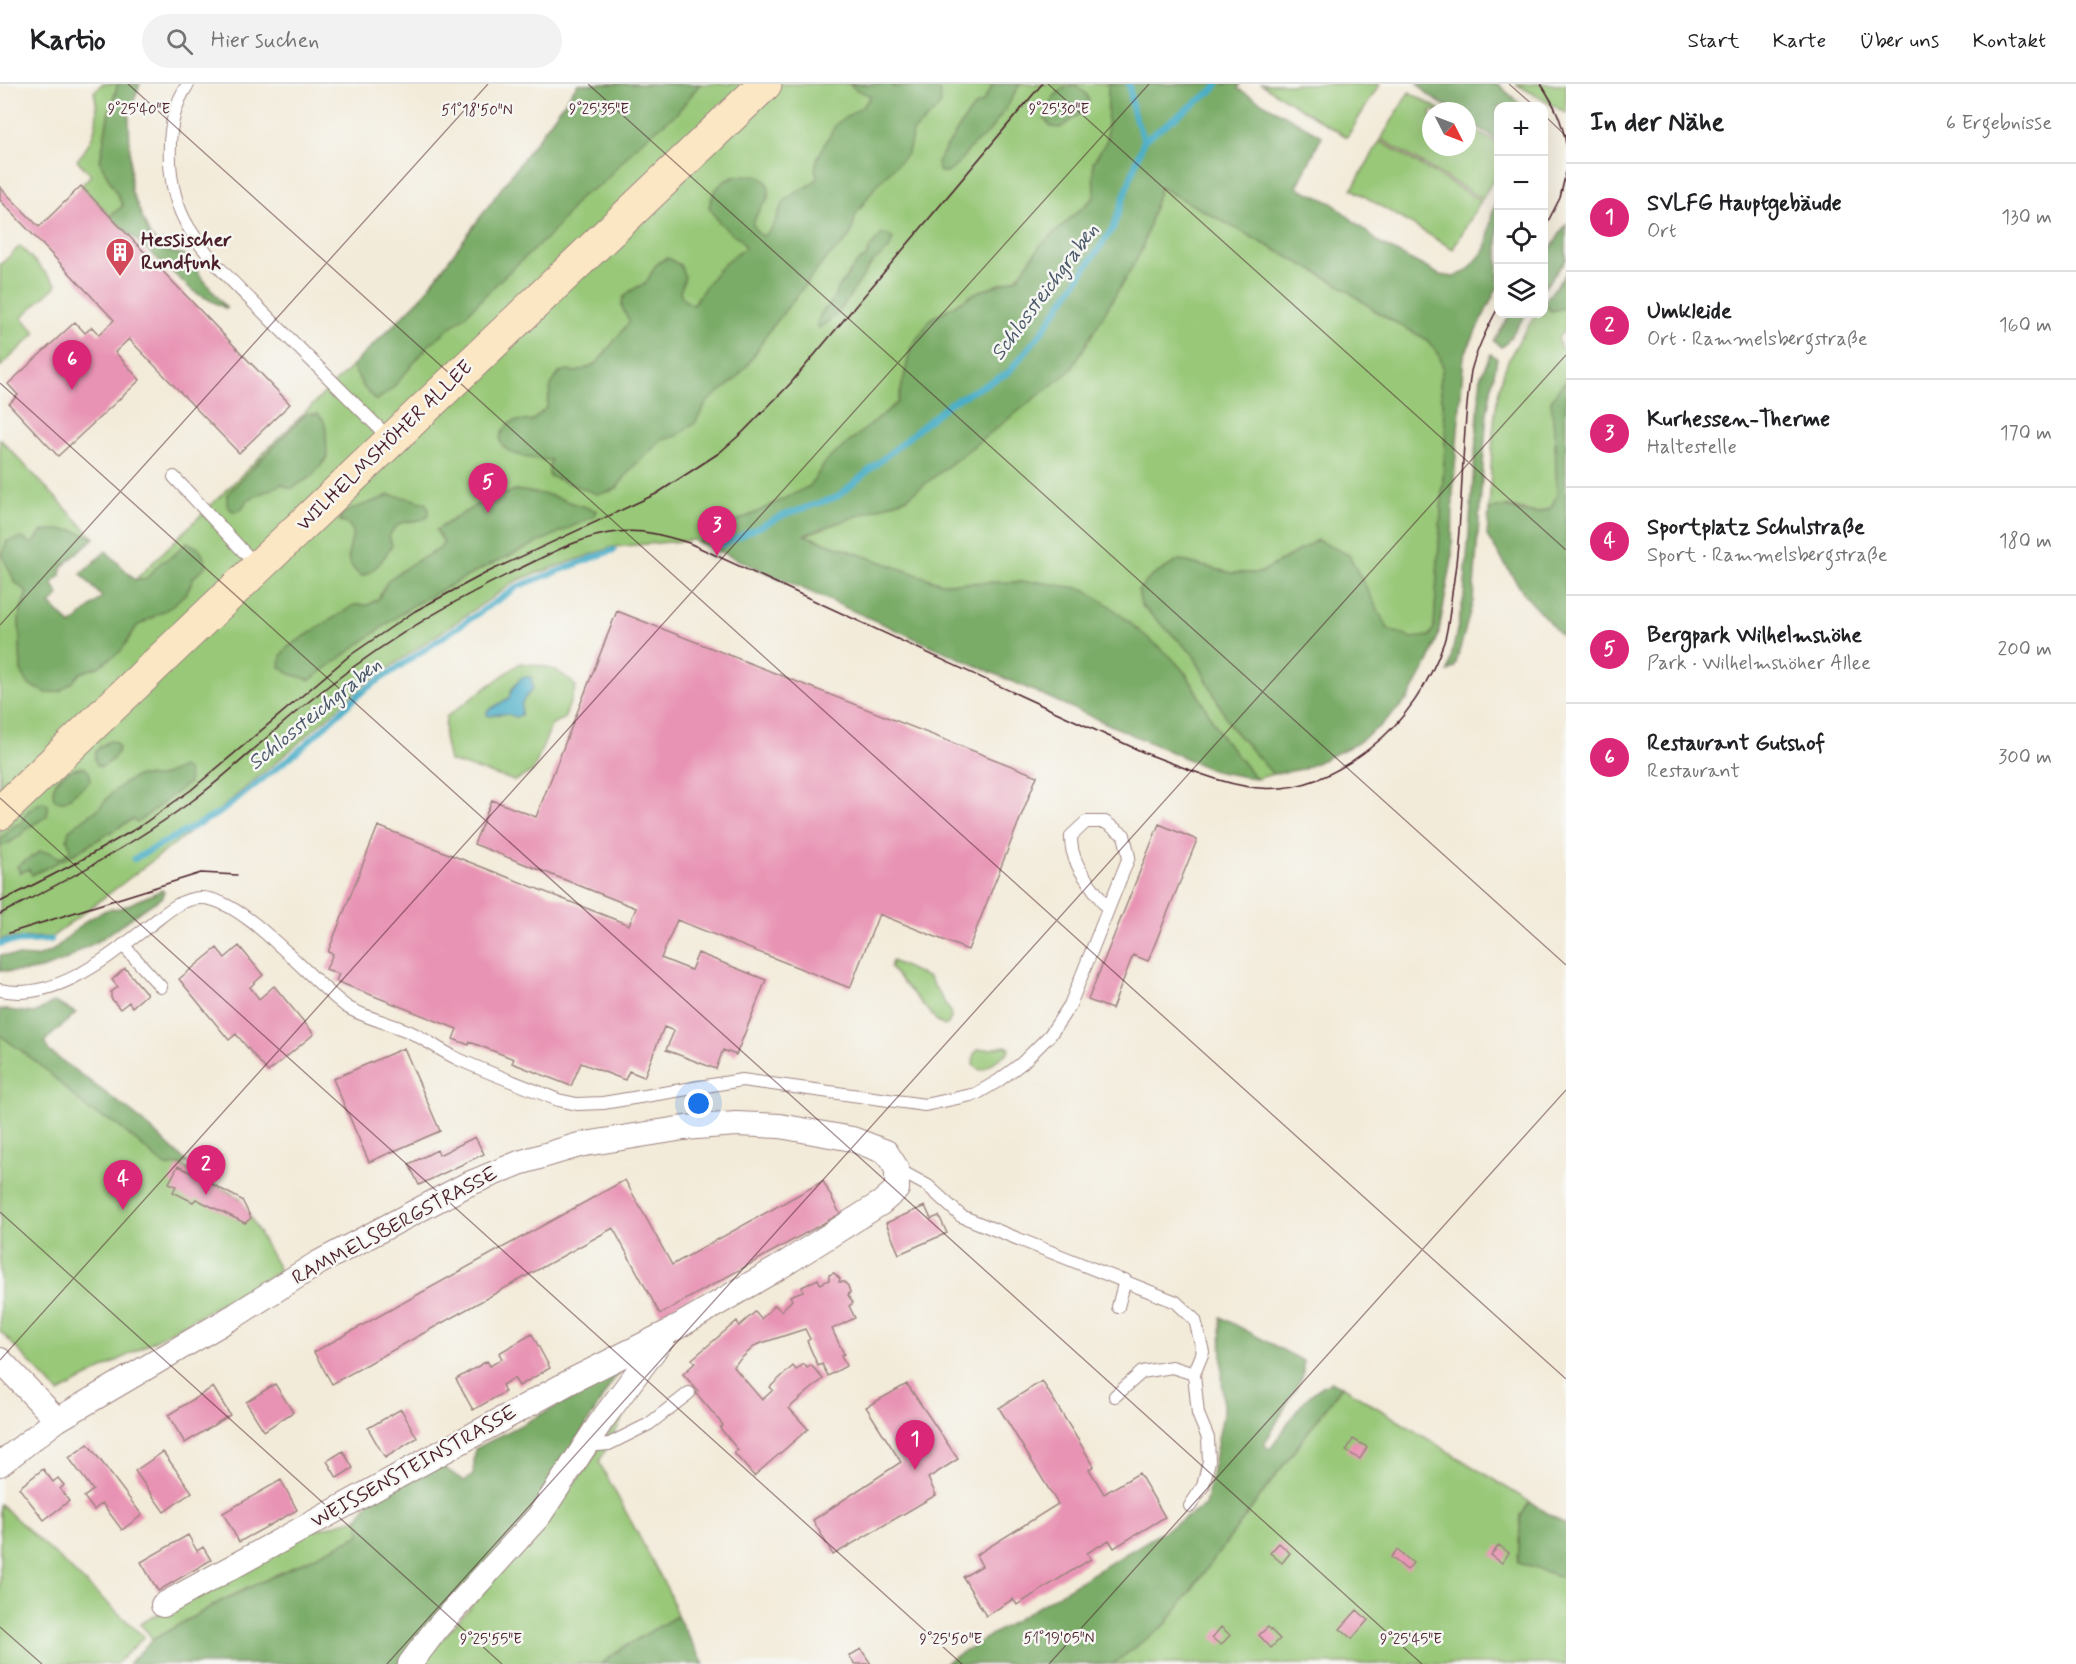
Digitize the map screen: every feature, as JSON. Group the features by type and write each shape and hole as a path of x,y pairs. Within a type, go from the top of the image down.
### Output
{"main road":[{"name":"WILHELMSHÖHER ALLEE","path":"2,807 392,441 765,84"}],"street":[{"name":"RAMMELSBERGSTRASSE","path":"0,1464 57,1420 236,1315 318,1263 466,1185 519,1163 579,1145 684,1128 736,1124 780,1126 852,1139 886,1152 897,1169"},
{"name":"WEISSENSTEINSTRASSE","path":"163,1605 575,1378 667,1333 778,1268 881,1203 897,1189 897,1169"},
{"name":"WEISSENSTEINSTRASSE","path":"410,1664 436,1629 539,1516 602,1420 667,1333"},
{"path":"0,1360 57,1420"}],"lane":[{"path":"188,84 180,96 170,136 170,150 174,189 188,227 216,265 392,441"},
{"path":"174,477 258,567"},
{"path":"0,990 14,993 54,987 123,945 180,903 201,898 221,902 242,915 348,1007 413,1033 456,1058 558,1100 576,1104 603,1102 742,1080 925,1105 976,1094 998,1081 1022,1063 1050,1035 1070,1005 1108,910 1129,857 1124,835 1105,822 1086,822 1071,836 1071,849 1076,864 1085,879 1098,893 1108,910"},
{"path":"123,945 161,987"},
{"path":"897,1169 928,1186 961,1216 1176,1302 1195,1320 1203,1352 1194,1374 1198,1414 1208,1438 1209,1461 1203,1486 1190,1506"},
{"path":"1118,1307 1125,1280"},
{"path":"1115,1396 1142,1372 1172,1368 1194,1374"},
{"path":"586,1446 609,1444 649,1424 689,1393"}],"green space":[{"path":"102,84 118,84 109,112 100,162 123,206 110,216 81,186 91,175 77,160 88,145 95,128 97,110 94,92"},
{"path":"118,84 140,84 129,115 131,190 150,236 163,250 184,255 227,309 194,292 110,216 123,206 100,162 109,112"},
{"path":"578,84 1203,84 832,487 702,540 700,543 693,540 613,547 518,580 361,687 219,810 52,937 5,938 0,941 0,439 94,538 73,530 15,582 27,592 19,617 21,671 135,580 421,298"},
{"path":"578,84 700,84 677,113 638,144 603,183 581,196 551,234 500,280 467,314 429,345 393,388 376,401 364,388 352,366 421,298"},
{"path":"849,84 929,87 940,91 941,102 937,109 913,132 908,153 875,187 856,214 851,234 824,261 770,330 735,380 707,402 695,423 677,436 662,440 631,469 617,488 608,492 597,494 549,476 551,460 526,457 508,451 500,439 503,431 512,422 532,421 547,407 551,385 559,373 567,370 577,372 596,364 630,321 622,307 627,293 646,283 660,262 668,258 680,265 685,277 680,292 684,300 693,305 722,266 745,248 740,238 719,222 709,207 714,193 726,180 753,175 767,183 769,190 767,200 753,224 757,232 763,236 768,232 786,200 810,186 817,178 815,168 819,155 836,124 864,105 871,96"},
{"path":"993,84 1020,84 988,133 973,145 954,168 948,172 940,172 937,162 966,117 975,106 983,102"},
{"path":"1075,84 1087,95 1089,102 1080,114 1060,128 1051,127 1045,119 1050,102 1058,92"},
{"path":"1108,84 1240,84 1238,89 1322,136 1297,187 1332,203 1381,244 1440,275 1454,277 1467,271 1486,249 1494,209 1494,294 1464,356 1453,493 1452,560 1438,636 1429,661 1408,699 1380,726 1356,744 1303,769 1273,774 1231,727 1193,654 1141,605 1138,590 1152,576 1179,560 1231,573 1260,573 1317,540 1349,555 1388,629 1411,638 1430,636 1434,628 1446,430 1440,384 1443,367 1439,354 1426,339 1380,314 1338,284 1160,187 1141,252 1071,370 907,498 804,535 941,583 1039,582 1084,589 1110,606 1171,657 1187,675 1222,737 1256,779 1214,771 700,543 706,533 751,515 810,486 826,461 898,402 911,347 932,318 977,292 1017,278 1041,245 1094,197 1093,163 1107,140"},
{"path":"1261,84 1380,84 1347,137"},
{"path":"1418,84 1498,84 1518,102 1494,102 1494,138 1476,126 1476,102 1439,102"},
{"path":"1516,84 1566,84 1566,113"},
{"path":"1409,92 1426,102 1422,102 1422,156 1476,156 1476,131 1494,142 1494,179 1482,199 1381,139"},
{"path":"1380,141 1481,201 1453,249 1352,189"},
{"path":"1160,187 1338,284 1380,314 1426,339 1439,354 1443,367 1440,384 1446,430 1434,628 1430,636 1411,639 1388,629 1349,556 1317,540 1260,573 1231,573 1179,560 1141,605 1193,654 1231,727 1273,774 1256,779 1222,737 1187,675 1039,582 941,583 804,535 907,498 1141,252"},
{"path":"1566,224 1566,260 1548,283 1548,253"},
{"path":"882,234 893,239 889,249 871,264 835,316 819,328 817,324 821,313 831,303 838,288 856,264 867,256 870,248"},
{"path":"20,246 57,285 22,317 36,333 0,367 0,265"},
{"path":"1566,273 1566,308 1551,311 1548,307 1548,297"},
{"path":"1548,308 1551,311 1566,308 1566,330 1558,337 1560,346 1566,351 1566,382 1551,401 1557,495 1551,508 1536,513 1507,506 1489,511 1495,411 1503,373 1513,351 1534,318 1548,318"},
{"path":"1508,318 1523,318 1505,345 1501,347 1494,341"},
{"path":"1491,354 1497,358 1487,413 1473,601 1455,667 1448,672 1464,597 1481,375"},
{"path":"1566,382 1566,641 1524,594 1487,536 1489,511 1503,507 1537,513 1551,508 1557,495 1551,401 1562,384"},
{"path":"306,414 318,414 324,421 327,458 312,476 291,489 282,484 247,500 241,510 235,512 229,508 228,493"},
{"path":"516,490 549,495 597,511 593,517 485,567 412,606 310,680 290,674 280,667 281,656 286,648 354,605 368,605 378,599 388,580 438,550 444,543 436,530 478,504"},
{"path":"389,495 426,503 429,510 428,517 398,525 389,536 392,545 383,559 375,568 361,576 351,565 348,556 353,532 349,525 340,521 340,516"},
{"path":"73,530 94,538 62,567 61,576 52,582 59,595 50,604 71,625 102,597 81,574 106,551 135,580 145,580 160,563 173,556 187,542 200,549 207,565 194,577 187,592 171,607 137,626 121,651 98,667 80,673 73,682 60,691 47,693 29,685 21,671 19,617 27,592 15,582 2,555 7,541 22,538 33,544 41,532"},
{"path":"520,663 558,672 576,687 564,719 552,724 533,771 515,781 449,761 444,738 446,717"},
{"path":"110,741 115,742 119,748 112,760 101,767 97,765 95,753"},
{"path":"84,767 90,773 90,781 65,801 58,801 54,798 54,786 57,781 72,770"},
{"path":"182,767 188,771 189,783 137,823 133,819 72,855 32,875 29,869 20,873 17,866 41,851 60,858 71,850 67,839 69,830 99,808 124,783 137,776 160,777"},
{"path":"44,802 48,805 47,816 12,841 2,846 0,844 0,840 12,827 22,822 30,809"},
{"path":"162,890 163,897 63,961 45,968 27,971 0,970 0,955 36,957 52,951 87,920 106,910 121,908"},
{"path":"892,961 929,978 950,1011 951,1018 948,1024 944,1026 937,1021 890,968"},
{"path":"54,1002 76,1013 44,1042 49,1051 134,1114 188,1163 166,1167 116,1124 90,1111 39,1064 0,1035 0,1009 34,1013"},
{"path":"0,1024 168,1158 240,1198 280,1271 59,1393 0,1331"},
{"path":"1005,1046 1010,1048 1007,1053 984,1069 980,1070 973,1065 974,1054 979,1049"},
{"path":"1221,1317 1303,1361 1303,1375 1264,1445 1270,1449 1296,1411 1311,1394 1331,1382 1342,1386 1166,1624 1113,1664 943,1664 1205,1506 1223,1414"},
{"path":"654,1361 599,1462 669,1592 677,1616 622,1648 601,1664 421,1664 555,1509 588,1466"},
{"path":"623,1364 534,1511 400,1664 128,1664 152,1640 221,1601 360,1535 358,1518 373,1496 439,1464 464,1481 473,1475 475,1449 584,1392"},
{"path":"1342,1386 1530,1502 1521,1515 1518,1563 1566,1578 1566,1664 1113,1664 1166,1624"},
{"path":"1530,1502 1566,1525 1566,1578 1518,1563 1521,1515"},
{"path":"0,1504 144,1637 116,1664 0,1664"},
{"path":"358,1518 361,1535 221,1601 152,1640 140,1624 299,1535"},
{"path":"677,1616 704,1664 601,1664 622,1648"}],"water":[{"path":"522,677 531,677 533,688 522,702 521,715 516,717 504,714 487,715 487,711 509,698 512,689"}],"building":[{"name":"Hessischer Rundfunk","path":"81,186 290,404 239,453 129,339 115,352 140,380 58,456 9,404 18,395 8,384 75,322 85,333 92,327 99,335 114,320 0,200 0,187 39,227"},
{"path":"617,611 1037,776 968,950 879,914 850,988 677,920 661,958 691,970 698,953 766,980 736,1055 723,1050 716,1069 666,1050 674,1031 664,1027 644,1077 629,1071 625,1080 581,1063 571,1086 512,1063 514,1059 470,1042 469,1045 453,1039 457,1029 336,981 339,974 326,969 333,954 328,952 378,826 629,925 636,908 474,844 492,800 536,817"},
{"path":"1159,824 1197,840 1148,961 1133,955 1112,1009 1088,1000"},
{"path":"239,946 263,975 250,987 259,999 274,986 314,1034 268,1072 236,1034 229,1040 179,979 217,948 225,958"},
{"path":"125,968 147,994 132,1007 129,1002 120,1009 111,998 111,992 118,987 112,980"},
{"path":"404,1048 440,1131 369,1162 333,1079"},
{"path":"475,1137 484,1154 419,1185 409,1164 437,1150 439,1155"},
{"path":"178,1166 242,1200 251,1218 245,1223 196,1199 193,1202 173,1192 176,1186 169,1183"},
{"path":"625,1180 672,1265 823,1181 840,1214 660,1314 613,1228 332,1384 314,1352"},
{"path":"925,1206 931,1219 939,1216 947,1233 899,1254 886,1223"},
{"path":"834,1273 840,1279 839,1282 844,1282 848,1286 850,1292 848,1295 853,1303 849,1306 855,1318 832,1329 844,1354 841,1355 846,1366 828,1376 822,1364 818,1366 807,1341 810,1339 805,1329 756,1345 733,1366 762,1400 773,1390 770,1387 793,1366 796,1370 804,1364 807,1368 811,1365 823,1379 789,1408 808,1429 754,1476 734,1453 738,1450 720,1428 723,1425 683,1374 695,1363 692,1359 737,1321 739,1326 755,1312 761,1319 775,1305 781,1311 792,1300 790,1296 803,1291 802,1287 818,1279 820,1284 829,1280 829,1275"},
{"path":"532,1334 550,1368 519,1386 514,1378 502,1385 505,1392 473,1410 456,1379 487,1361 490,1366 502,1359 499,1353"},
{"path":"1042,1381 1094,1466 1089,1469 1104,1494 1139,1473 1165,1517 1114,1548 1109,1540 1087,1553 1091,1559 1017,1605 1013,1599 986,1616 963,1577 982,1566 976,1555 1058,1504 999,1408"},
{"path":"275,1384 293,1412 264,1431 246,1402"},
{"path":"907,1384 958,1459 928,1478 936,1495 833,1555 813,1520 901,1462 866,1407"},
{"path":"213,1387 230,1415 185,1443 168,1415"},
{"path":"401,1409 417,1438 385,1458 368,1428"},
{"path":"1353,1439 1367,1447 1360,1459 1346,1451"},
{"path":"88,1444 142,1515 122,1530 102,1503 94,1510 84,1497 93,1490 69,1458"},
{"path":"343,1451 353,1468 337,1478 327,1461"},
{"path":"163,1452 192,1492 164,1512 135,1471"},
{"path":"43,1469 53,1482 58,1478 64,1485 60,1489 69,1501 44,1520 19,1488"},
{"path":"281,1480 297,1510 239,1542 223,1513"},
{"path":"188,1535 197,1551 203,1547 211,1560 158,1591 141,1562"},
{"path":"1279,1543 1290,1553 1282,1563 1270,1553"},
{"path":"1499,1545 1509,1553 1502,1563 1491,1555"},
{"path":"1397,1550 1413,1563 1407,1570 1391,1557"},
{"path":"1357,1610 1368,1620 1352,1639 1340,1629"},
{"path":"1221,1627 1230,1635 1221,1645 1212,1638"},
{"path":"1268,1627 1280,1639 1271,1648 1259,1635"},
{"path":"861,1649 871,1664 855,1664 849,1656"}],"waterway":[{"name":"Schlossteichgraben","path":"722,545 784,515 837,497 950,403 1008,373 1041,333 1113,228 1144,140 1133,112 1129,84"},
{"path":"1144,140 1212,91 1218,84"},
{"name":"Schlossteichgraben","path":"134,859 221,812 297,752 363,691 519,586 614,550"},
{"name":"Schlossteichgraben","path":"0,944 51,940"}],"tram line":[{"path":"0,902 139,827 191,790 349,656 415,611 488,572 656,494 719,453 790,384 1042,84"},
{"path":"1541,84 1557,112 1566,144"},
{"path":"1548,221 1560,198 1566,172"},
{"path":"0,914 99,862 146,833 221,778 332,683 413,627 470,594 561,549 595,536 627,531 645,532 689,543 1145,753 1206,776 1233,784 1259,788 1285,788 1312,781 1340,769 1370,748 1394,726 1415,701 1444,642 1456,565 1471,371 1476,354 1494,316"},
{"path":"9,933 201,873 237,875"}],"place":[{"name":"Hessischer Rundfunk","path":"120,278"},
{"name":"Restaurant Gutshof","path":"72,390"},
{"name":"Bergpark Wilhelmshöhe","path":"488,513"},
{"name":"Kurhessen-Therme","path":"717,556"},
{"name":"Umkleide","path":"206,1195"},
{"name":"Sportplatz Schulstraße","path":"123,1210"},
{"name":"SVLFG Hauptgebäude","path":"915,1470"}]}
